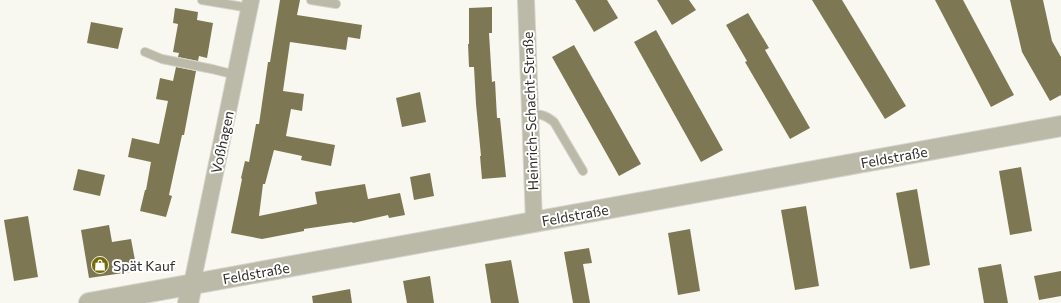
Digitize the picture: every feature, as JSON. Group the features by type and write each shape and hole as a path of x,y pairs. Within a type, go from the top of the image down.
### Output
{"street":[{"name":"Heinrich-Schacht-Straße","path":"526,0 534,222"},
{"name":"Voßhagen","path":"190,294 250,4"},
{"name":"Feldstraße","path":"89,303 190,294 534,222 1061,126"}],"lane":[{"path":"202,0 250,4"},
{"path":"311,0 336,4"},
{"path":"145,52 162,59 236,75"},
{"path":"530,114 547,116 554,122 583,171"}],"building":[{"path":"280,0 300,0 297,15 362,25 360,39 348,37 346,50 290,42 283,91 304,94 302,111 291,109 286,136 335,145 331,166 301,160 302,156 274,150 265,184 263,184 259,216 317,204 315,192 365,184 368,199 400,193 405,215 389,218 388,215 353,223 304,229 304,231 262,239 231,233 245,161 249,162 256,124 259,124 268,62 270,62"},
{"path":"575,0 607,0 618,18 594,32"},
{"path":"657,0 689,0 696,10 672,25"},
{"path":"812,0 842,0 906,106 885,119"},
{"path":"935,0 963,0 1014,95 991,107"},
{"path":"1010,0 1043,0 1052,41 1061,57 1061,95 1050,101 1022,52"},
{"path":"492,7 492,33 489,33 492,82 495,81 497,118 500,118 506,177 482,179 474,67 469,67 469,8"},
{"path":"175,8 198,12 197,20 213,23 207,58 199,56 198,61 178,57 179,53 173,52 178,24 173,23"},
{"path":"748,13 769,48 765,50 810,128 790,139 745,62 747,61 726,25"},
{"path":"91,22 123,28 118,49 87,43"},
{"path":"656,30 723,150 701,162 634,42"},
{"path":"574,45 641,164 619,176 552,57"},
{"path":"176,67 196,71 184,135 182,135 169,195 172,196 166,217 140,211 146,190 151,162 128,157 132,138 159,144 168,101 156,99 160,78 173,81"},
{"path":"420,92 426,122 402,127 396,98"},
{"path":"1021,167 1032,231 1010,235 999,171"},
{"path":"78,169 105,175 100,196 73,190"},
{"path":"430,173 434,196 414,200 410,177"},
{"path":"917,189 930,265 910,269 896,193"},
{"path":"806,206 819,286 795,290 781,210"},
{"path":"28,216 38,277 14,281 4,220"},
{"path":"109,225 112,242 131,239 137,271 89,278 81,230"},
{"path":"690,229 700,291 678,295 668,233"},
{"path":"589,248 592,263 583,264 590,303 573,303 564,252"},
{"path":"511,260 519,303 491,303 485,264"},
{"path":"1001,264 1008,303 984,303 978,268"},
{"path":"1061,271 1061,296 1039,300 1034,276"},
{"path":"430,276 434,303 407,303 403,281"},
{"path":"350,289 352,303 313,303 312,296"}],"place":[{"name":"Spät Kauf","path":"100,265"}]}
